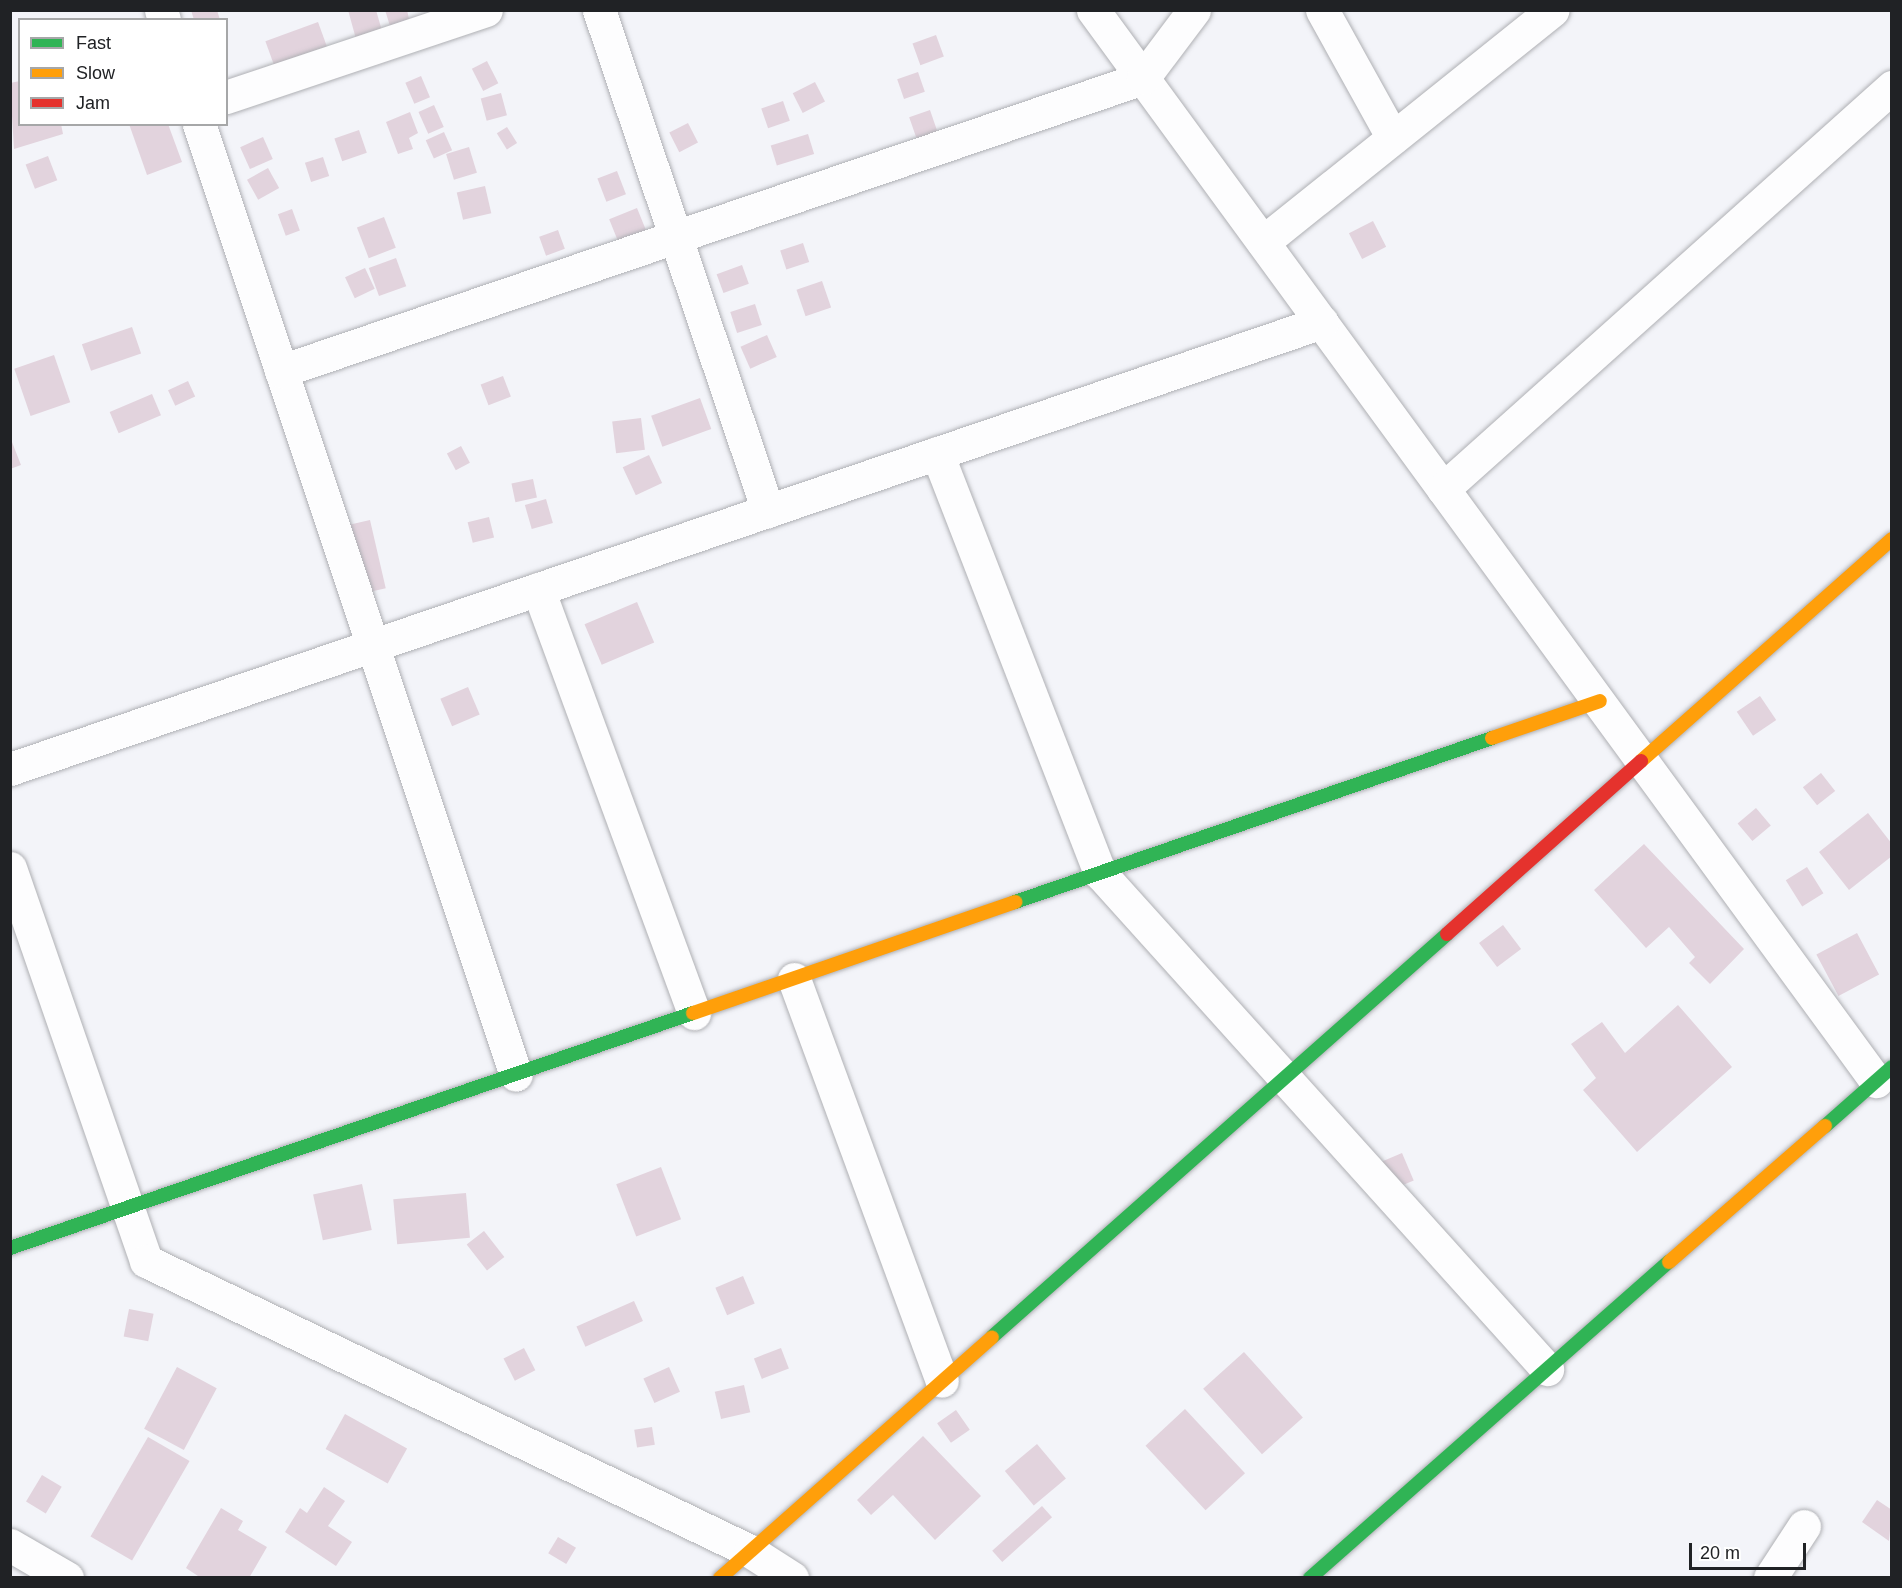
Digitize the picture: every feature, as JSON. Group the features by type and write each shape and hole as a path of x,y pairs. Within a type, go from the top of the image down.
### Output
{"street":[{"path":"228,96 486,10"},
{"path":"599,10 768,511"},
{"path":"1093,10 1643,759 1884,1074 1310,1578"},
{"path":"281,371 1143,78 1194,10"},
{"path":"1322,10 1393,138"},
{"path":"1263,242 1552,10"},
{"path":"1443,489 1892,87"},
{"path":"200,126 516,1075"},
{"path":"10,769 1322,322"},
{"path":"937,453 1100,873 1547,1370"},
{"path":"720,1578 1892,539"},
{"path":"538,589 694,1013"},
{"path":"10,1248 1600,701"},
{"path":"10,868 146,1261 750,1551 792,1578"},
{"path":"794,979 942,1381"},
{"path":"1770,1578 1804,1526"},
{"path":"10,1545 67,1578"}],"building":[{"path":"191,10 217,10 219,18 193,18"},
{"path":"348,10 376,10 382,31 356,39"},
{"path":"385,10 407,10 409,19 390,26"},
{"path":"318,22 328,49 275,68 265,41"},
{"path":"936,35 944,57 920,65 913,44"},
{"path":"487,61 498,83 483,91 472,69"},
{"path":"918,72 925,92 904,99 897,79"},
{"path":"421,76 430,97 414,104 405,83"},
{"path":"18,81 18,126 61,126 63,134 14,149 10,83"},
{"path":"815,82 825,102 803,113 793,93"},
{"path":"501,93 507,115 487,121 481,98"},
{"path":"783,101 790,121 768,128 761,108"},
{"path":"434,105 444,127 428,134 418,112"},
{"path":"930,110 938,133 917,140 909,117"},
{"path":"410,112 418,133 409,138 413,149 398,154 386,122"},
{"path":"688,123 698,143 679,152 669,133"},
{"path":"130,126 169,126 182,162 147,175"},
{"path":"507,127 517,143 507,149 497,133"},
{"path":"359,130 367,153 342,161 334,138"},
{"path":"444,132 452,150 434,158 426,140"},
{"path":"808,134 814,154 777,165 771,145"},
{"path":"263,137 273,159 250,169 240,147"},
{"path":"469,147 477,173 454,180 446,154"},
{"path":"48,156 57,180 35,189 26,165"},
{"path":"323,157 329,176 311,182 305,163"},
{"path":"268,168 279,188 258,200 247,180"},
{"path":"617,171 626,194 606,202 597,179"},
{"path":"485,186 491,213 463,220 457,193"},
{"path":"637,208 649,237 621,248 609,219"},
{"path":"292,209 300,231 286,236 278,214"},
{"path":"384,217 396,248 369,258 357,227"},
{"path":"1373,221 1386,247 1362,259 1349,233"},
{"path":"558,230 565,249 546,256 539,237"},
{"path":"803,243 809,262 786,269 780,250"},
{"path":"396,258 406,286 379,296 369,268"},
{"path":"742,265 749,284 723,293 717,274"},
{"path":"365,268 375,289 355,298 345,277"},
{"path":"822,281 831,307 806,316 796,290"},
{"path":"755,304 762,325 737,333 730,312"},
{"path":"132,327 141,353 91,371 82,344"},
{"path":"767,335 777,357 750,369 741,347"},
{"path":"54,355 70,402 31,416 14,369"},
{"path":"503,376 511,397 488,405 481,385"},
{"path":"188,381 195,396 175,406 168,390"},
{"path":"152,394 161,415 119,433 110,412"},
{"path":"700,398 711,429 662,447 651,416"},
{"path":"641,418 645,450 616,453 612,422"},
{"path":"10,437 21,465 10,469"},
{"path":"461,446 470,463 456,470 447,454"},
{"path":"649,455 662,483 636,495 623,467"},
{"path":"533,479 537,498 515,502 511,484"},
{"path":"546,499 553,523 532,529 525,505"},
{"path":"489,517 494,537 473,543 468,522"},
{"path":"370,520 386,588 357,595 342,527"},
{"path":"637,602 654,643 602,665 585,624"},
{"path":"468,687 480,715 452,726 440,699"},
{"path":"1760,696 1776,720 1753,736 1737,712"},
{"path":"1821,773 1835,791 1817,805 1803,787"},
{"path":"1756,808 1771,826 1752,841 1738,823"},
{"path":"1868,813 1892,844 1892,856 1849,890 1819,852"},
{"path":"1644,844 1744,949 1710,984 1689,963 1695,957 1669,927 1646,948 1594,890"},
{"path":"1807,867 1823,893 1802,907 1786,880"},
{"path":"1503,925 1521,949 1497,967 1479,943"},
{"path":"1857,933 1879,974 1838,996 1816,955"},
{"path":"1678,1005 1732,1067 1637,1152 1583,1090 1596,1078 1571,1044 1602,1022 1625,1053"},
{"path":"1402,1153 1414,1181 1384,1193 1373,1166"},
{"path":"661,1167 681,1219 636,1236 616,1184"},
{"path":"362,1184 372,1230 323,1240 313,1194"},
{"path":"466,1193 470,1238 397,1244 393,1199"},
{"path":"484,1231 504,1257 487,1271 467,1245"},
{"path":"743,1276 755,1304 727,1315 715,1288"},
{"path":"634,1301 643,1321 585,1347 576,1327"},
{"path":"129,1309 154,1314 148,1341 124,1336"},
{"path":"524,1348 535,1370 515,1381 504,1358"},
{"path":"781,1348 789,1369 762,1379 754,1358"},
{"path":"1244,1352 1303,1417 1262,1454 1203,1389"},
{"path":"177,1367 217,1388 184,1450 144,1429"},
{"path":"669,1367 680,1392 654,1403 643,1378"},
{"path":"744,1385 750,1412 721,1419 715,1392"},
{"path":"1185,1409 1245,1473 1206,1510 1146,1446"},
{"path":"956,1410 970,1430 951,1443 937,1423"},
{"path":"345,1414 407,1448 388,1483 326,1449"},
{"path":"652,1427 655,1445 637,1448 634,1430"},
{"path":"923,1436 981,1496 935,1540 893,1495 871,1515 857,1500"},
{"path":"148,1437 190,1461 132,1561 90,1537"},
{"path":"1037,1444 1066,1478 1034,1505 1005,1471"},
{"path":"42,1475 62,1487 46,1513 26,1502"},
{"path":"324,1487 345,1501 328,1526 352,1542 336,1566 285,1532 300,1508 307,1513"},
{"path":"1877,1500 1892,1510 1889,1541 1862,1522"},
{"path":"1042,1506 1052,1517 1002,1562 992,1551"},
{"path":"221,1508 243,1521 238,1530 267,1547 249,1578 201,1578 186,1568"},
{"path":"558,1537 576,1548 566,1564 548,1553"}],"traffic: fast":[{"path":"1015,902 1492,738"},
{"path":"992,1337 1447,934"},
{"path":"10,1248 693,1013"},
{"path":"1825,1126 1892,1067"},
{"path":"1310,1578 1669,1262"}],"traffic: slow":[{"path":"1641,761 1892,539"},
{"path":"1492,738 1600,701"},
{"path":"693,1013 1015,902"},
{"path":"1669,1262 1825,1126"},
{"path":"720,1578 992,1337"}],"traffic: jam":[{"path":"1447,934 1641,761"}]}
